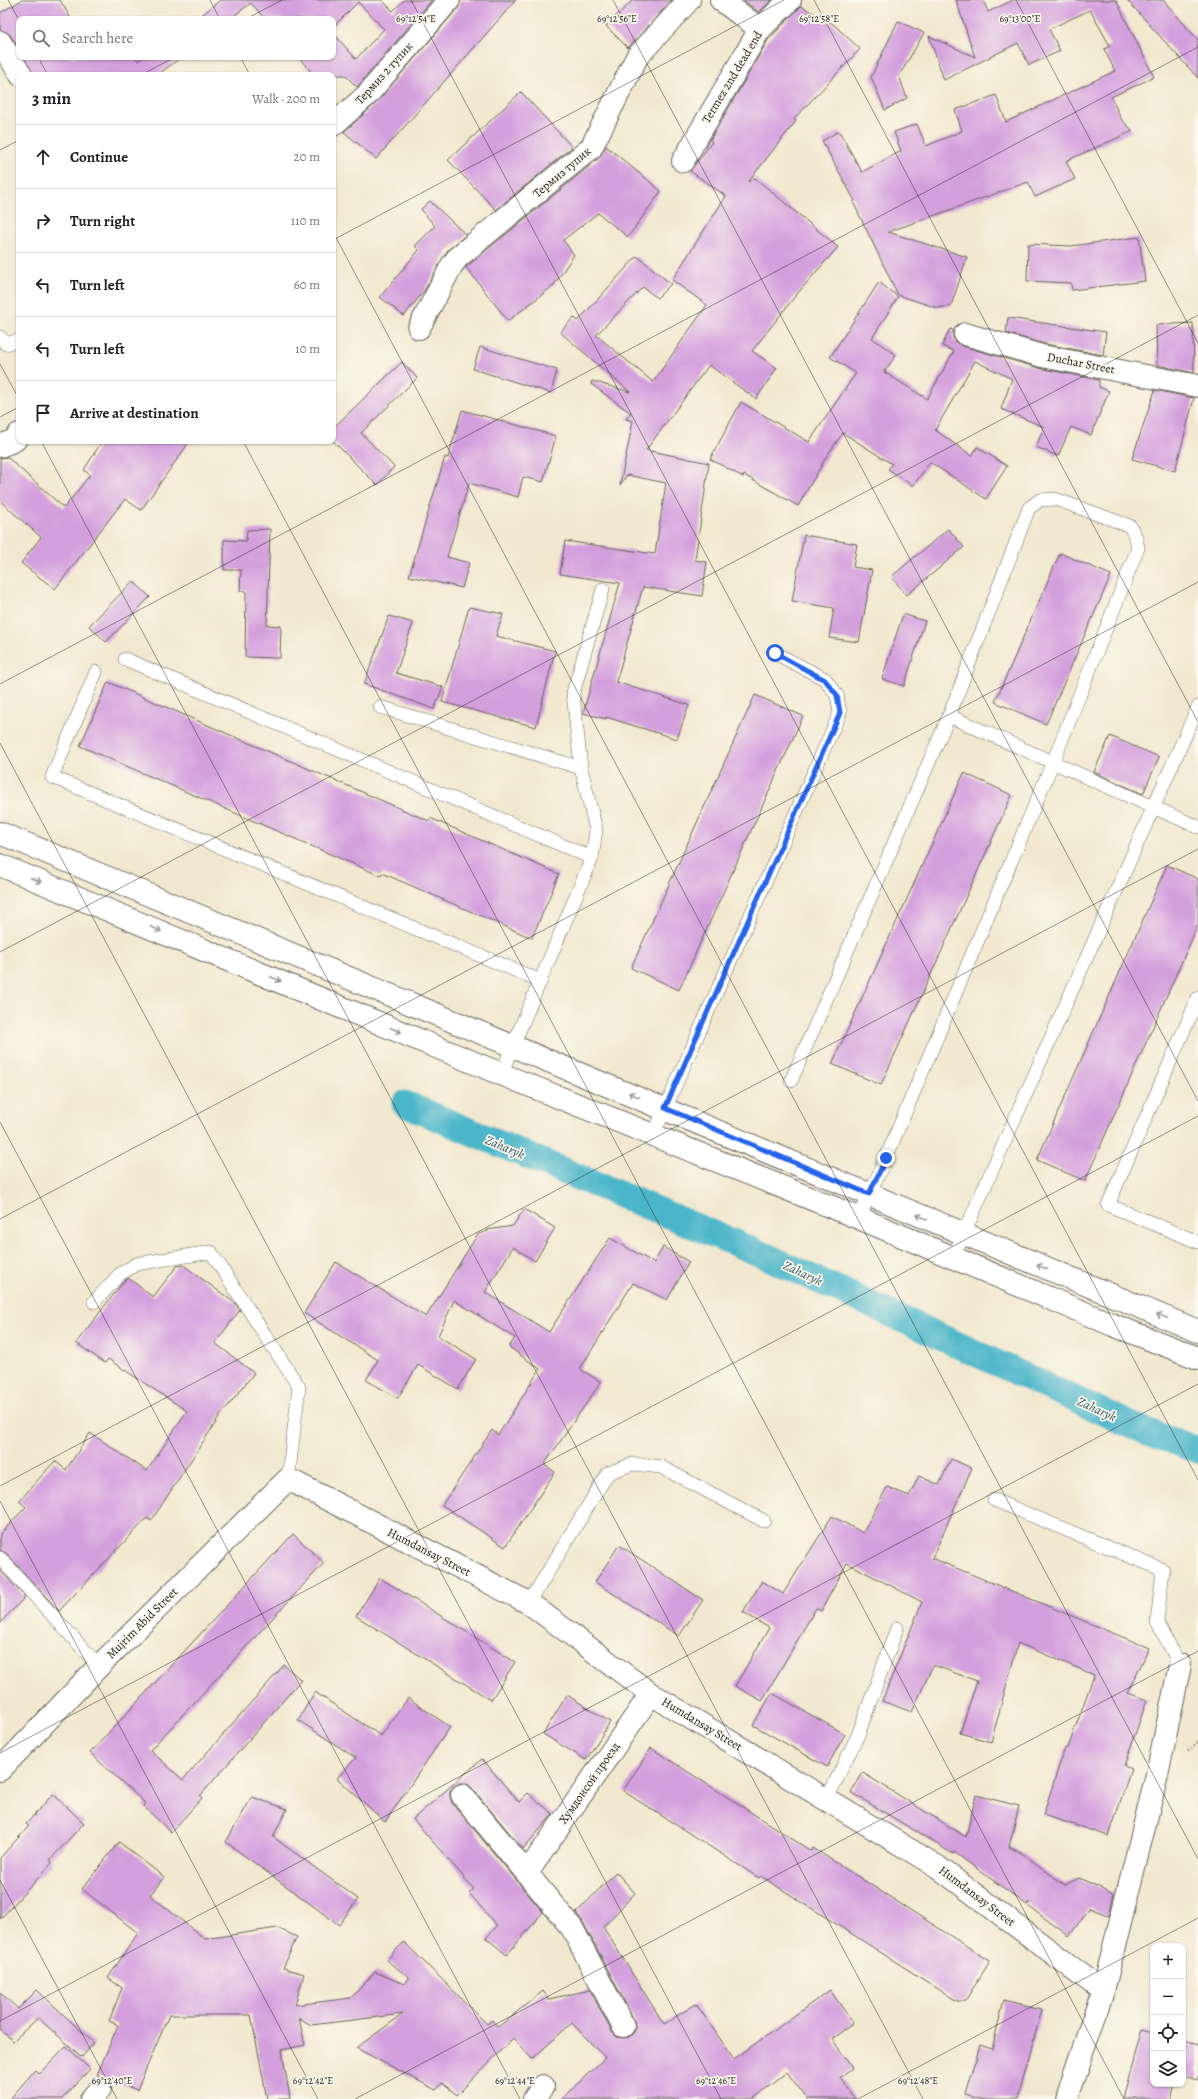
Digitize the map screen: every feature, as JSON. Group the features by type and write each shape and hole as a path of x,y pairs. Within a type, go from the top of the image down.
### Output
{"street":[{"name":"Термиз 2 тупик","path":"336,122 367,95 449,0"},
{"name":"Термиз тупик","path":"419,328 452,265 458,257 592,148 638,57 689,0"},
{"path":"721,0 760,29"},
{"name":"Termez 2nd dead end","path":"683,161 760,29 790,0"},
{"path":"0,42 19,72"},
{"name":"Duchar Street","path":"965,334 1042,356 1198,386"},
{"path":"0,446 16,438"},
{"path":"0,833 514,1045 965,1235 1198,1331"},
{"path":"0,864 501,1074 859,1218 1198,1358"},
{"name":"Humdansay Street","path":"288,1479 529,1603 651,1694 938,1867 1103,1991"},
{"name":"Mujrim Abid Street","path":"0,1770 99,1666 288,1479"},
{"path":"1066,2099 1103,1991 1157,1775 1180,1665"},
{"name":"Хумдонсой проезд","path":"527,1873 651,1694"},
{"path":"462,1794 572,1928 623,2026"}],"lane":[{"path":"0,337 6,344 16,341"},
{"path":"791,1080 949,716 1029,508 1040,500 1055,499 1130,526 1136,538 1138,548 1053,762 859,1218"},
{"path":"501,1074 592,858 596,830 581,768 573,693 603,589"},
{"path":"653,1136 840,713 837,695 825,680 775,653"},
{"path":"125,659 592,858"},
{"path":"96,672 52,777 541,981"},
{"path":"380,707 581,768"},
{"path":"953,1258 965,1235 1198,708"},
{"path":"949,716 1198,827"},
{"path":"1198,998 1108,1205 1198,1242"},
{"path":"94,1302 119,1275 136,1264 211,1252 299,1387 288,1479"},
{"path":"529,1603 608,1473 633,1464 661,1467 764,1521"},
{"path":"994,1500 1163,1570 1157,1622 1180,1665"},
{"path":"0,1558 99,1666"},
{"path":"827,1799 858,1735 897,1628"}],"building":[{"path":"22,0 60,0 69,16 16,16 16,44 10,35 0,30 0,13"},
{"path":"220,0 382,0 393,11 404,0 432,0 357,87 345,75 336,75 336,72 311,72 301,60 336,60 336,36 356,59 384,29 358,2 336,24 336,16 262,16 251,3 234,16 201,16"},
{"path":"461,0 516,0 376,159 344,132 376,103 458,8"},
{"path":"633,0 672,0 628,48 606,26"},
{"path":"743,0 772,0 759,12"},
{"path":"956,0 983,0 988,12 1013,0 1116,0 1154,77 1111,97 1121,119 1133,131 1066,161 1075,179 1035,197 1028,182 888,232 967,257 951,306 937,308 898,295 853,202 855,201 822,141 839,131 862,172 901,151 894,132 917,124 926,146 962,131 955,110 996,95 1006,122 1115,71 1104,49 1110,46 1090,10 1049,29 1060,51 1029,65 1018,43 944,80 929,36 975,57"},
{"path":"1127,0 1163,0 1198,40 1198,78"},
{"path":"801,6 833,24 860,49 794,119 796,121 748,182 755,178 838,247 796,295 752,351 777,368 756,399 709,365 646,450 709,463 695,560 707,562 702,596 643,587 616,682 689,705 677,739 606,717 606,719 583,713 620,583 560,574 565,541 655,554 666,483 627,475 620,485 633,421 626,419 631,413 591,384 592,381 630,392 560,332 574,317 578,321 637,256 671,284 657,298 643,287 596,335 653,382 707,305 672,280 726,196 690,171 712,142 710,140 768,40"},
{"path":"898,21 924,33 899,76 907,98 885,110 871,77"},
{"path":"26,60 178,60 161,72 32,72"},
{"path":"521,92 572,147 496,210 448,160"},
{"path":"606,146 661,191 628,237 598,213 563,240 574,255 553,286 508,321 466,267 599,158"},
{"path":"430,201 466,235 448,250 424,291 404,316 380,297 419,250 415,246 435,226 421,209"},
{"path":"1139,237 1145,281 1072,290 1071,283 1027,281 1028,244 1071,246"},
{"path":"879,282 898,297 872,338 896,355 884,372 927,399 954,351 942,346 950,329 953,330 953,337 956,342 962,346 1039,368 1099,380 1099,387 1109,391 1091,435 1071,427 1058,456 1036,447 1044,427 1001,409 1012,379 975,361 935,430 972,456 977,447 1007,466 986,499 930,462 913,486 888,469 892,464 843,433 828,454 798,506 744,475 743,477 710,459 741,402 809,442 856,373 830,357"},
{"path":"1008,318 1106,332 1103,355 1045,344 1006,333"},
{"path":"1193,323 1194,373 1157,365 1156,325"},
{"path":"480,347 557,370 551,393 473,369"},
{"path":"402,362 417,378 361,433 394,467 377,485 336,444 336,425"},
{"path":"1155,390 1194,398 1175,471 1132,459"},
{"path":"462,410 556,436 543,482 523,477 518,497 469,483 447,557 469,563 462,588 409,576 445,457 448,458"},
{"path":"100,444 188,444 141,510 125,499 55,589 21,563 41,537 0,501 0,458 7,457 64,508 90,475 84,470"},
{"path":"270,529 267,625 281,626 280,658 245,657 246,591 240,591 241,570 224,570 224,540 246,541 247,530"},
{"path":"948,529 964,547 907,595 891,577"},
{"path":"804,535 857,544 853,567 872,570 859,642 829,638 834,608 792,601"},
{"path":"1060,553 1111,575 1046,724 995,702"},
{"path":"133,581 150,597 106,642 89,626"},
{"path":"469,607 503,614 496,636 555,651 536,727 442,702"},
{"path":"903,614 925,621 904,686 882,679"},
{"path":"389,616 413,623 396,673 443,687 434,709 364,684"},
{"path":"108,682 429,821 430,818 559,874 532,938 382,873 381,876 80,746"},
{"path":"755,695 803,716 679,990 631,968"},
{"path":"1110,736 1159,757 1143,794 1094,772"},
{"path":"964,773 1012,795 881,1085 832,1064"},
{"path":"1167,865 1198,879 1198,925 1085,1181 1037,1160"},
{"path":"524,1209 555,1228 535,1261 513,1247 485,1292 549,1332 610,1238 654,1263 663,1247 689,1262 667,1300 633,1283 580,1369 601,1382 544,1465 555,1472 505,1547 442,1505 492,1430 498,1435 540,1369 509,1347 515,1338 454,1300 438,1336 476,1359 458,1389 418,1365 398,1398 366,1380 378,1360 304,1313 336,1262 426,1317 478,1234 488,1231 487,1230 513,1226"},
{"path":"183,1265 235,1303 240,1310 215,1343 254,1373 220,1416 151,1521 147,1518 59,1611 6,1553 0,1550 0,1534 26,1507 19,1501 55,1461 66,1470 90,1433 147,1471 187,1411 108,1359 105,1363 76,1343 124,1281 128,1278 153,1297 177,1266"},
{"path":"951,1459 972,1468 932,1558 1149,1648 1128,1693 1147,1700 1124,1766 1131,1769 1109,1836 1043,1815 1065,1748 1068,1748 1094,1675 1018,1643 991,1742 960,1733 977,1681 933,1665 912,1712 882,1701 922,1602 847,1563 821,1611 816,1608 762,1701 735,1686 769,1628 743,1612 762,1581 783,1594 832,1516 863,1533 887,1487 909,1496 919,1476 939,1485"},
{"path":"293,1534 324,1563 150,1750 183,1780 284,1665 301,1680 200,1796 202,1798 171,1832 143,1806 145,1803 90,1753"},
{"path":"619,1545 703,1600 679,1636 595,1582"},
{"path":"0,1570 25,1597 0,1623"},
{"path":"380,1578 515,1662 491,1700 356,1616"},
{"path":"315,1692 381,1736 408,1698 450,1727 385,1822 337,1778 356,1758 298,1720"},
{"path":"772,1693 845,1734 827,1767 753,1725"},
{"path":"567,1695 610,1722 586,1760 543,1734"},
{"path":"651,1748 811,1851 813,1848 990,1961 965,2001 957,2001 761,1876 759,1878 623,1791"},
{"path":"482,1759 519,1802 528,1793 553,1814 523,1849 466,1783 460,1783 454,1786 450,1791 452,1803 543,1912 507,1955 486,1938 497,1926 469,1893 474,1889 413,1819"},
{"path":"863,1773 966,1837 976,1795 1019,1806 1009,1847 1023,1854 1065,1885 1079,1878 1114,1894 1109,1916 1090,1908 1069,1936 1028,1906 1030,1902 1027,1905 954,1852 953,1854 851,1792"},
{"path":"53,1794 84,1823 50,1860 52,1863 0,1919 0,1858 29,1826 26,1824"},
{"path":"252,1797 287,1809 273,1837 358,1899 339,1925 226,1842"},
{"path":"119,1842 164,1877 150,1895 205,1939 277,1928 297,1937 283,1968 304,1974 295,2005 351,1998 375,1972 404,1984 409,1977 386,1960 404,1942 487,2024 492,2020 498,2027 543,1991 549,1999 590,1990 612,2032 617,2037 623,2038 629,2037 634,2032 634,2020 583,1922 576,1913 616,1872 635,1893 603,1927 664,2024 696,2004 734,2059 830,1990 853,2023 832,2039 852,2068 840,2077 856,2099 807,2099 787,2072 753,2099 561,2099 605,2058 572,2023 532,2059 513,2038 457,2095 442,2083 436,2090 356,2048 403,2014 311,2025 299,2018 305,2045 282,2050 290,2099 267,2099 251,2015 169,2015 137,2090 97,2075 118,2025 109,2021 122,1988 108,1978 138,1933 82,1889"},
{"path":"37,1990 94,2043 82,2057 38,2018 13,2041 0,2029 0,1992 18,2009"},
{"path":"1004,2000 1042,2009 1018,2099 984,2099 966,2094 980,2045 992,2049"},
{"path":"1142,2029 1150,2031 1150,2087 1172,2087 1169,2099 1123,2099"},
{"path":"1186,2041 1198,2044 1198,2080 1186,2077"},
{"path":"66,2046 90,2069 62,2099 10,2099 35,2070 39,2074"}],"waterway":[{"name":"Zaharyk","path":"405,1104 768,1257 1135,1427 1198,1450"}],"route":[{"path":"775,653 825,680 837,695 840,713 665,1108 869,1194 886,1158"}]}
